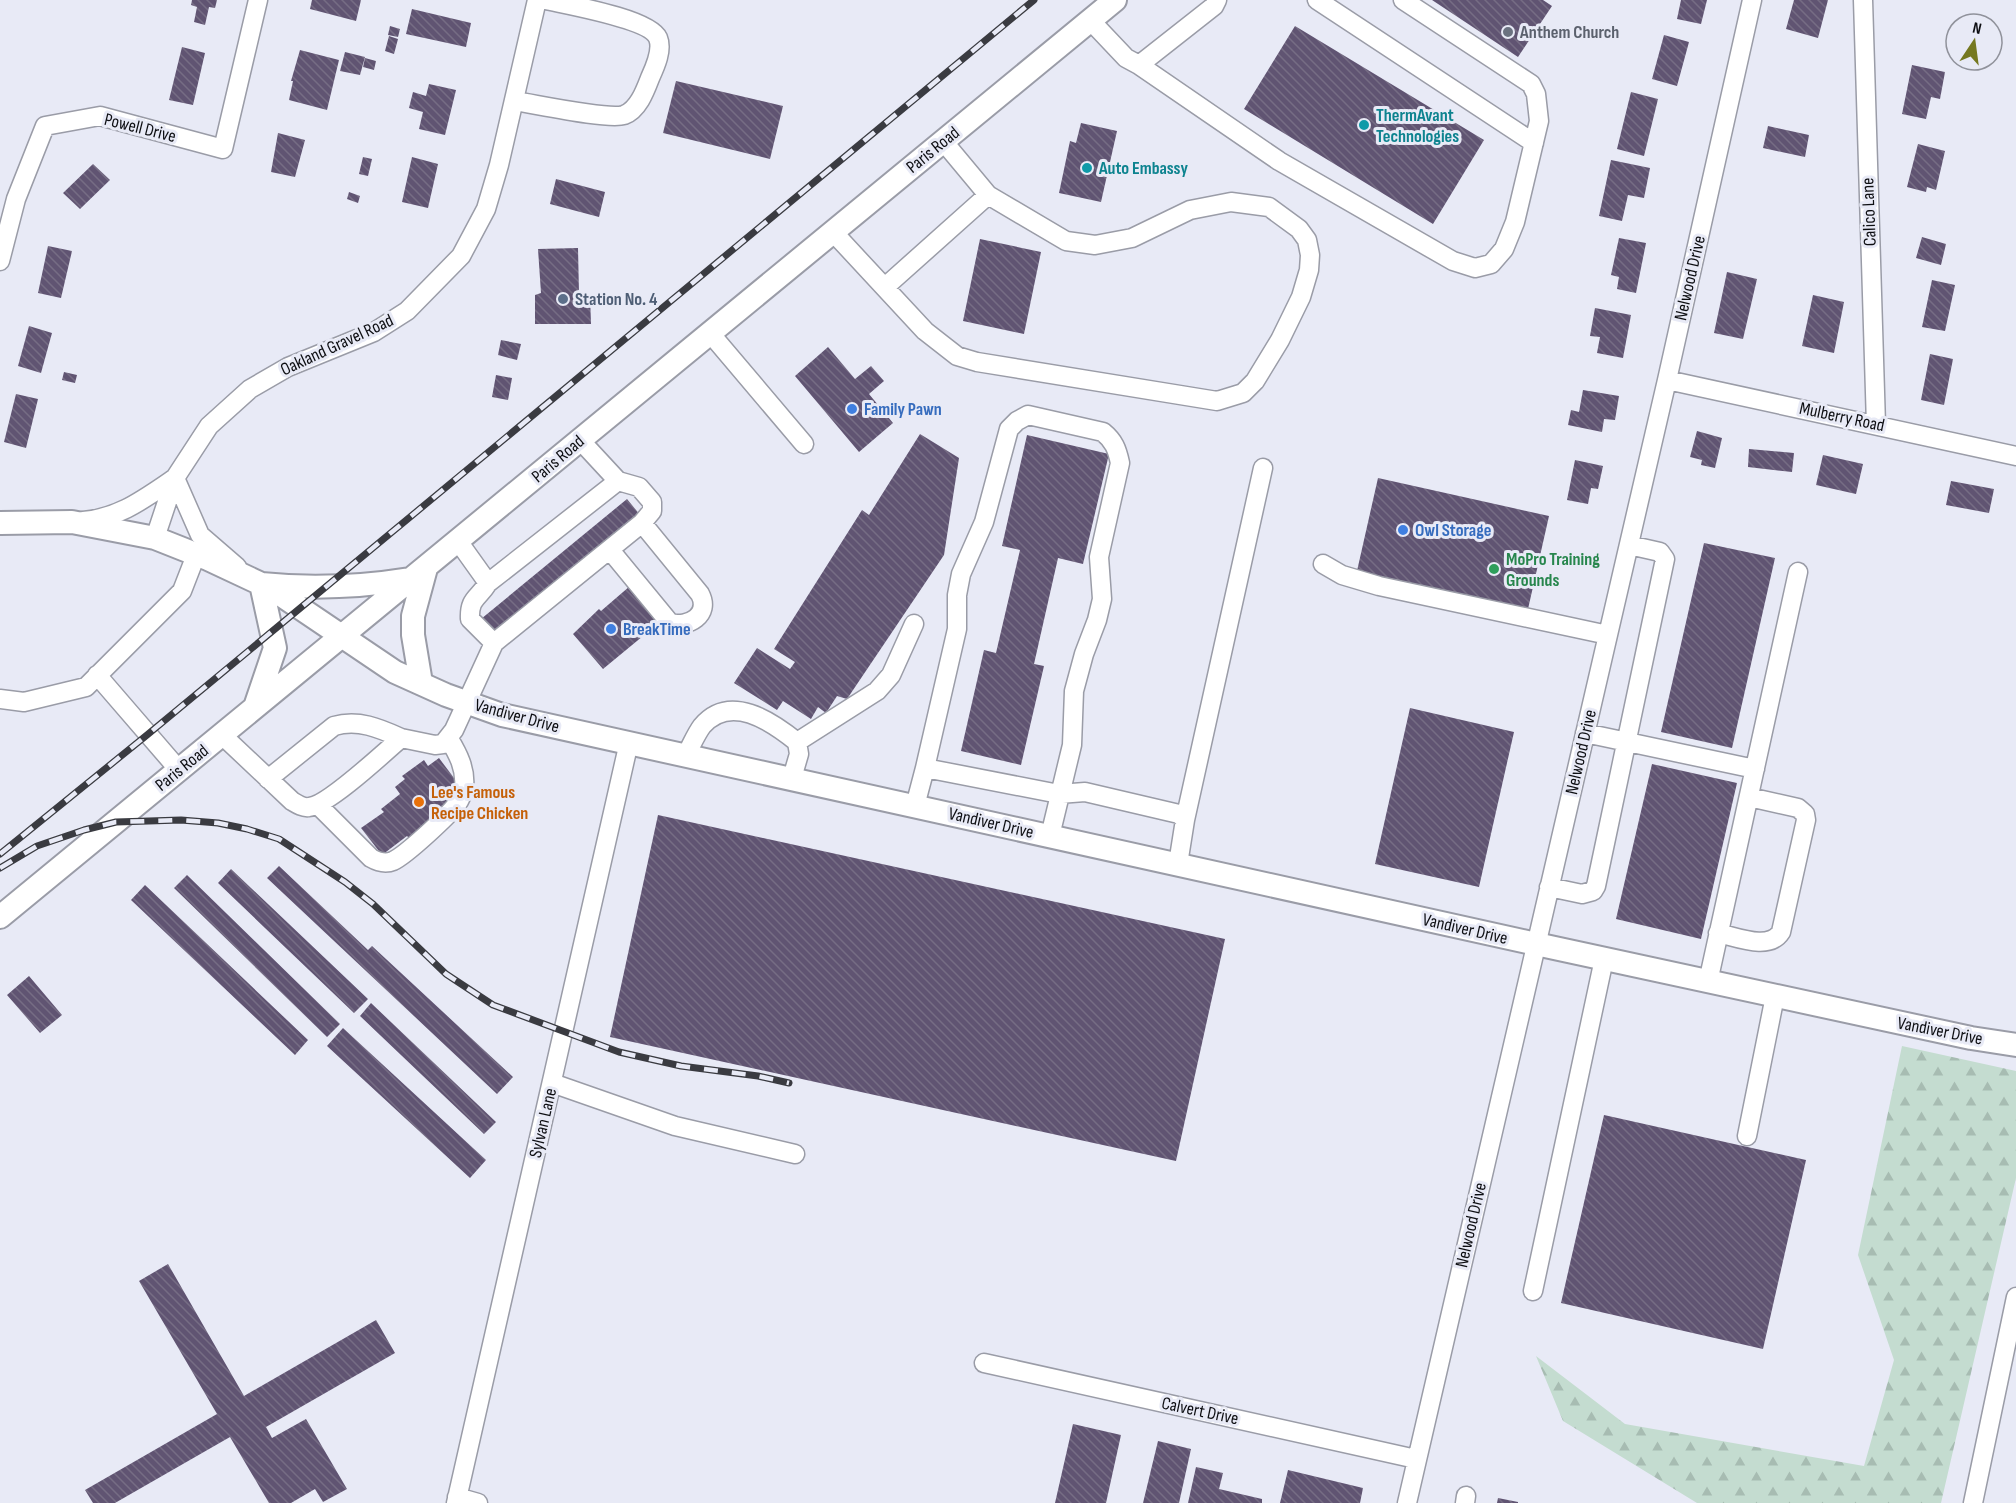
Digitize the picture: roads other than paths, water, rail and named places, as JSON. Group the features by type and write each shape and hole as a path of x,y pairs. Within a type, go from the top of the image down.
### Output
{"main road":[{"name":"Paris Road","path":"0,917 1115,0"},
{"name":"Vandiver Drive","path":"0,523 72,522 154,538 272,589 395,672 502,715 1708,982 1971,1038 2016,1045"},
{"path":"255,708 275,648 255,581 322,588 379,584 418,573 413,635 421,683"}],"street":[{"name":"Powell Drive","path":"0,261 16,199 45,126 100,116 223,149 258,0"},
{"name":"Oakland Gravel Road","path":"154,538 175,477 209,426 250,390 288,367 374,332 407,311 461,256 486,209 500,165 537,0"},
{"path":"514,100 606,116 623,115 634,108 644,93 654,69 659,49 658,37 648,28 626,19 546,0"},
{"path":"1139,65 1214,6 1217,0"},
{"path":"1317,0 1534,143"},
{"path":"1090,20 1126,57 1279,161 1453,261 1475,268 1491,264 1504,249 1515,222 1539,121 1536,94 1531,84 1402,0"},
{"name":"Nelwood Drive","path":"1407,1503 1667,380 1752,0"},
{"name":"Calico Lane","path":"1863,0 1876,425"},
{"path":"833,232 926,331 957,356 977,362 1217,401 1243,393 1255,381 1280,340 1301,297 1309,270 1310,255 1306,240 1299,229 1269,207 1231,202 1190,210 1132,238 1095,245 1066,241 988,195 943,141"},
{"path":"885,287 988,195"},
{"path":"710,333 804,444"},
{"name":"Mulberry Road","path":"1667,380 2016,456"},
{"path":"915,806 957,629 957,595 961,574 984,522 1009,429 1017,421 1029,415 1102,432 1112,440 1118,450 1120,463 1099,557 1102,599 1074,691 1072,745 1050,836"},
{"path":"268,779 334,726 346,722 376,728 400,738 435,745 442,744 449,739 494,643 610,550 642,523 652,511 652,502 639,487 618,481 580,440"},
{"path":"1178,864 1185,820 1263,468"},
{"path":"72,522 96,520 118,514 175,477 200,535 255,581"},
{"path":"494,643 470,619 470,607 474,598 488,584 618,481"},
{"path":"610,550 670,623 686,624 696,619 703,608 704,601 642,523"},
{"path":"458,541 488,584"},
{"path":"1550,887 1582,894 1593,891 1596,886 1665,559 1660,552 1629,545"},
{"path":"0,699 24,702 86,687 182,591 196,555"},
{"path":"1323,564 1342,575 1379,586 1608,635"},
{"path":"1708,982 1798,572"},
{"path":"797,742 877,691 891,675 914,624"},
{"path":"97,675 179,770"},
{"path":"686,755 702,727 714,714 729,710 746,711 797,742 799,754 792,778"},
{"path":"1585,733 1755,769"},
{"path":"222,735 292,801 302,807 318,805 332,796 400,738"},
{"path":"318,805 371,858 387,862 394,860 411,849 457,804 464,789 461,760 449,739"},
{"name":"Sylvan Lane","path":"456,1500 629,742"},
{"path":"925,768 1059,794 1085,792 1179,814 1185,820"},
{"path":"1718,933 1766,942 1777,938 1806,820 1805,814 1798,808 1749,797"},
{"path":"1533,1291 1604,959"},
{"path":"1747,1136 1775,996"},
{"path":"552,1083 675,1126 795,1155"},
{"path":"1973,1503 2016,1297"},
{"name":"Calvert Drive","path":"984,1363 1416,1459"},
{"path":"456,1500 478,1503"}],"railway":[{"path":"0,854 147,735 1034,0"},
{"path":"0,868 37,846 116,822 181,820 218,823 247,829 279,839 345,882 373,904 446,974 493,1005 619,1052 681,1066 758,1076 789,1083"}],"place":[{"name":"Anthem Church","path":"1508,32"},
{"name":"ThermAvant Technologies","path":"1364,125"},
{"name":"Auto Embassy","path":"1087,168"},
{"name":"Station No. 4","path":"563,299"},
{"name":"Family Pawn","path":"852,409"},
{"name":"Owl Storage","path":"1403,530"},
{"name":"MoPro Training Grounds","path":"1494,569"},
{"name":"BreakTime","path":"611,629"},
{"name":"Lee's Famous Recipe Chicken","path":"419,802"}]}
